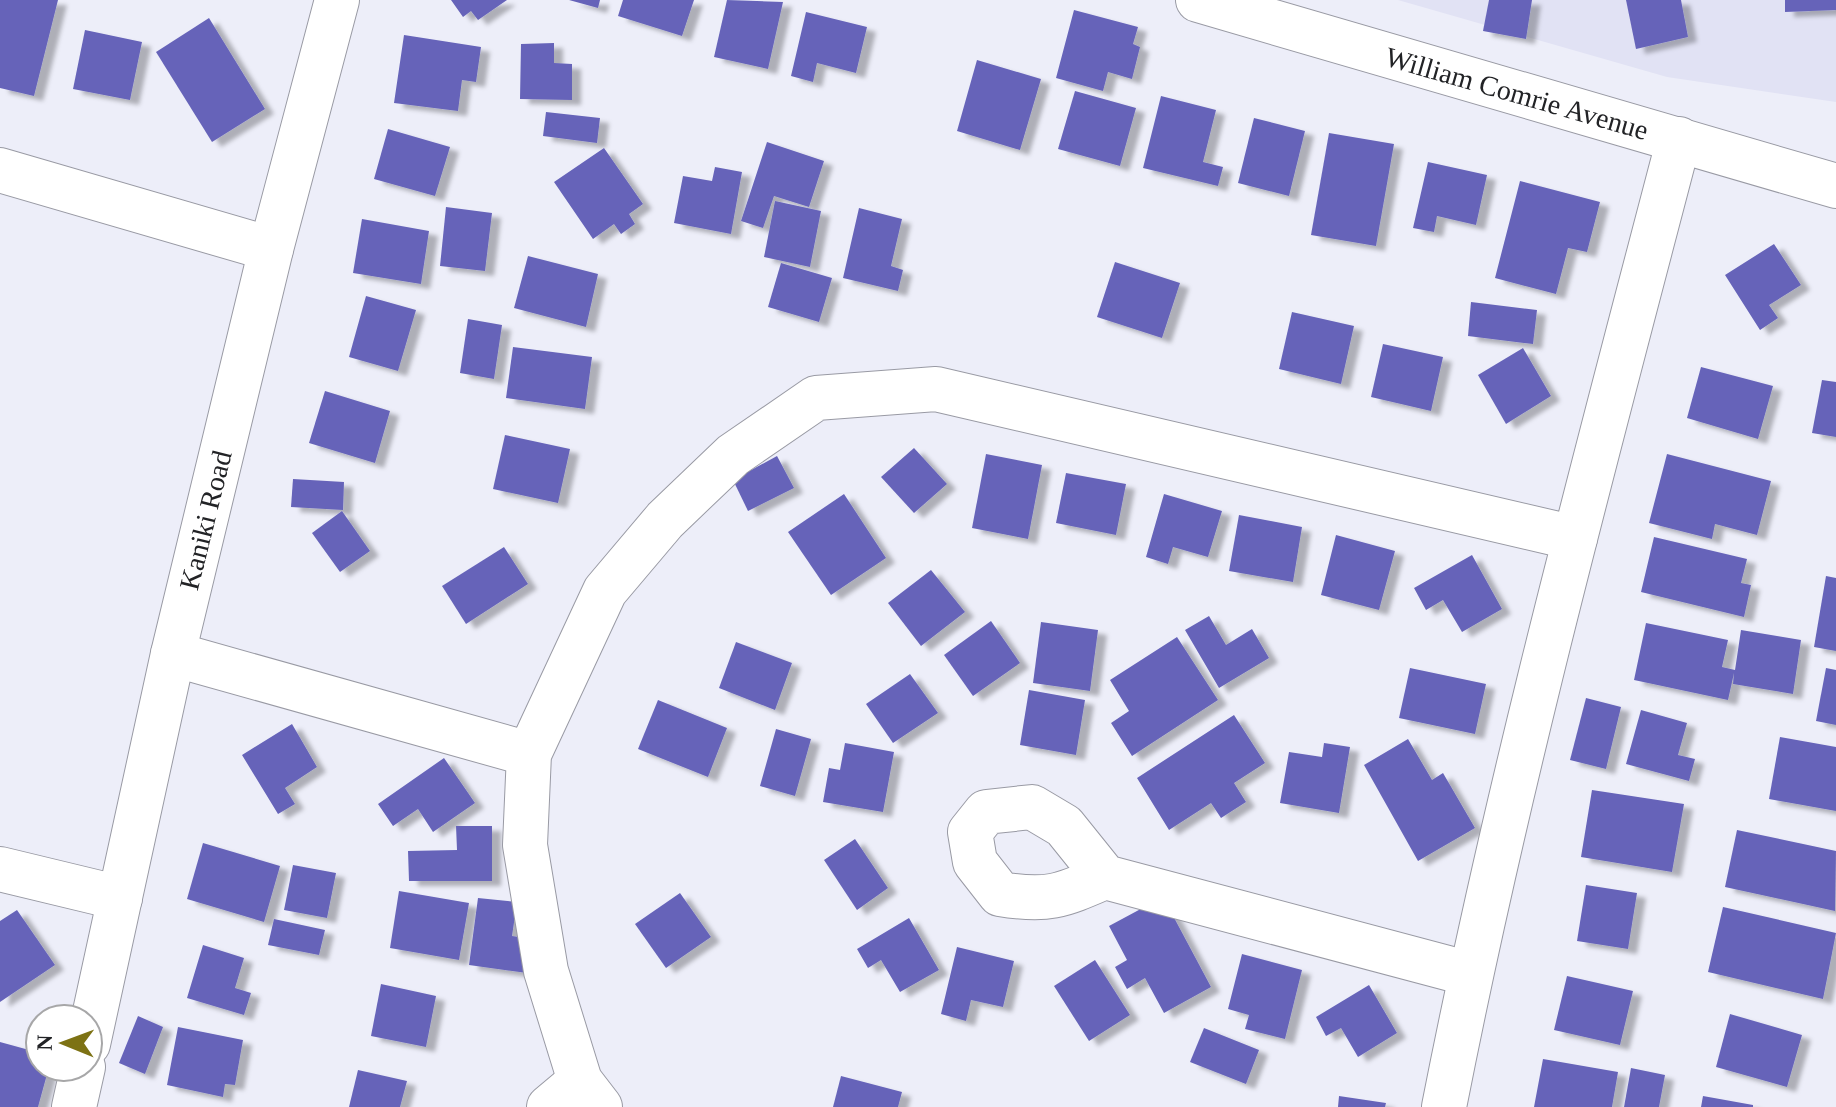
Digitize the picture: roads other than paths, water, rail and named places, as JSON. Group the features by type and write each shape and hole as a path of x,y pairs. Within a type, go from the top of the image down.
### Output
{"street":[{"name":"Kaniki Road","path":"97,1003 173,654 271,249 337,0"},
{"name":"William Comrie Avenue","path":"1198,0 1836,186"},
{"path":"1444,1107 1470,974 1575,538 1679,139"},
{"path":"0,170 271,249"},
{"path":"576,1098 546,971 525,845 529,754 605,591 665,520 733,455 816,398 936,389 1575,538"},
{"path":"173,654 529,754"},
{"path":"0,869 120,898"},
{"path":"1105,877 1470,974"},
{"path":"74,1107 79,1083"}]}
